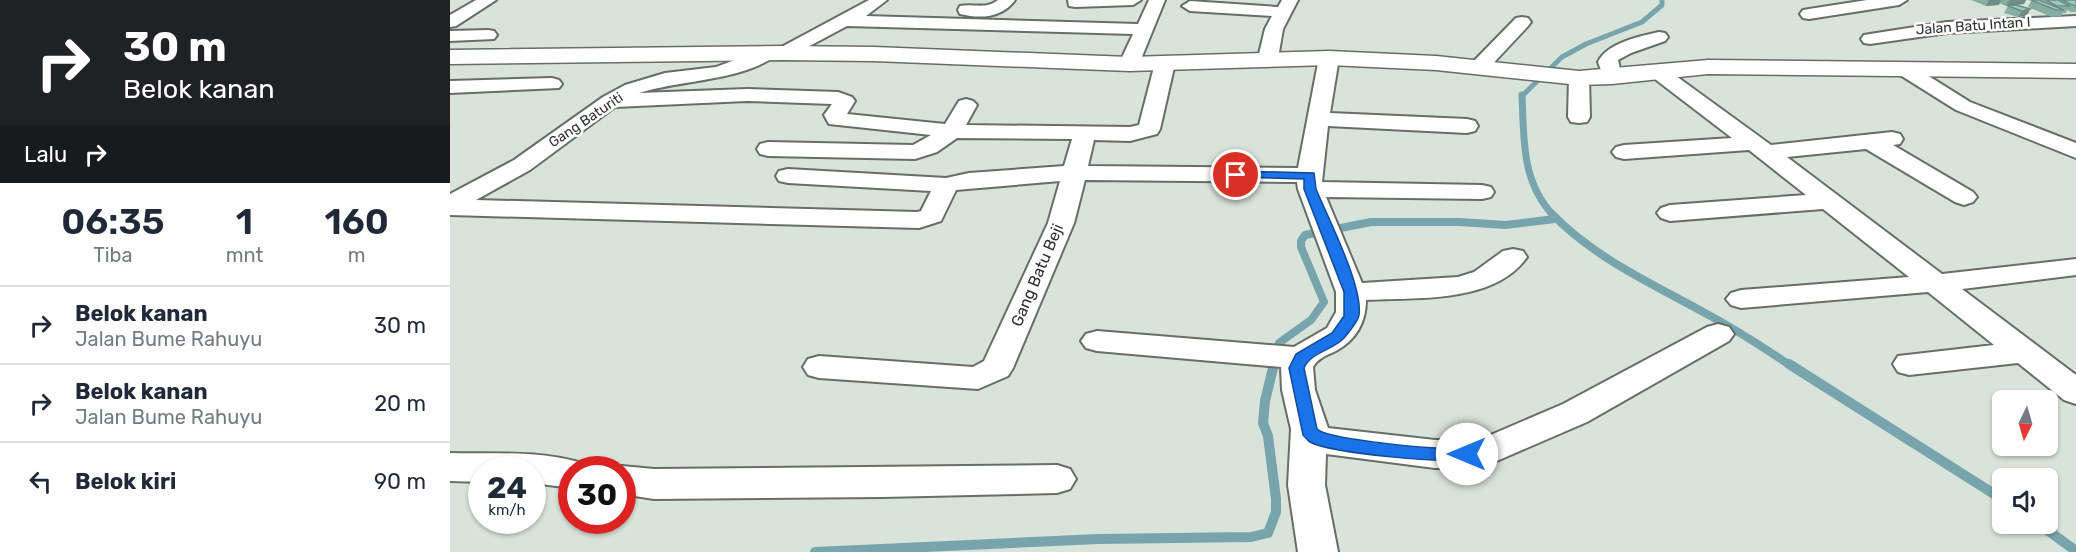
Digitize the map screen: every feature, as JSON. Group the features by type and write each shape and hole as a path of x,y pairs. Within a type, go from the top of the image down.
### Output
{"street":[{"path":"450,1 487,0"},
{"path":"450,22 487,0"},
{"path":"874,4 993,11 1001,9 1007,0"},
{"path":"1075,2 1133,0"},
{"path":"1129,64 1156,0"},
{"path":"1809,14 1899,0"},
{"name":"Gang Baturiti","path":"450,206 522,165 610,100 649,83 720,72 775,53 845,21 874,4"},
{"path":"1190,6 1287,6 1274,29 1268,58"},
{"path":"845,21 1143,29"},
{"name":"Jalan Batu Intan I","path":"1870,39 1901,32 1967,24 2076,21"},
{"path":"1478,68 1522,22"},
{"path":"450,36 488,35"},
{"path":"1612,77 1608,62 1610,57 1624,49 1659,37"},
{"path":"2048,39 2076,37"},
{"path":"450,57 775,53 1129,64 1268,58 1329,58 1411,61 1580,78 1708,67 2076,71"},
{"path":"450,79 484,57"},
{"path":"1318,552 1306,475 1309,431 1296,368 1301,358 1337,337 1352,316 1351,292 1310,182 1329,58"},
{"path":"610,100 747,95 838,98 845,101 835,115 837,119 952,130 1138,134 1149,129 1165,63"},
{"path":"1904,69 1963,106 2076,151"},
{"path":"1658,72 1760,147 2076,392"},
{"path":"1579,117 1580,78"},
{"path":"450,87 552,84"},
{"path":"768,149 915,152 929,147 952,130 966,105"},
{"path":"1320,119 1467,126"},
{"name":"Gang Batu Beji","path":"819,368 978,378 997,368 1061,223 1085,133"},
{"path":"1624,152 1881,140 1964,197"},
{"path":"788,176 946,185 969,180 1074,173 1310,182 1482,192"},
{"path":"450,206 919,220 932,216 946,185"},
{"path":"1670,213 1828,201"},
{"path":"1351,292 1461,286 1484,278 1513,257"},
{"path":"1741,299 1937,283 2076,267"},
{"path":"1309,431 1315,437 1330,442 1435,454 1467,454 1492,450 1575,413 1718,334"},
{"path":"1097,341 1301,358"},
{"path":"1909,364 2025,352"},
{"path":"450,467 534,469 558,472"},
{"path":"636,481 688,483 1057,479"}],"building":[{"path":"2031,0 2039,0 2064,10 2056,10"},
{"path":"2046,0 2058,0 2070,6 2057,6"},
{"path":"2062,0 2076,0 2076,6 2075,6"},
{"path":"2016,5 2030,9 2022,11 2008,6"}],"waterway":[{"path":"1522,96 1562,57 1586,44 1642,22 1662,5 1662,0"},
{"path":"1522,96 1526,159 1535,189 1554,215"},
{"path":"1554,215 1569,230 1606,257 1727,325 1791,366"},
{"path":"1274,366 1279,343 1311,320 1324,302 1301,247 1301,241 1305,235 1371,222 1459,222 1506,225 1555,219"},
{"path":"815,552 1099,539 1251,537 1268,533 1276,512 1276,499 1268,436 1263,423 1265,401 1274,364"},
{"path":"1789,364 1992,493"},
{"path":"2053,534 2076,551"}],"route":[{"path":"1236,175 1310,175 1310,189 1351,292 1352,316 1345,326 1337,337 1301,358 1296,368 1309,431 1322,440 1338,443 1435,454 1467,454"}]}
